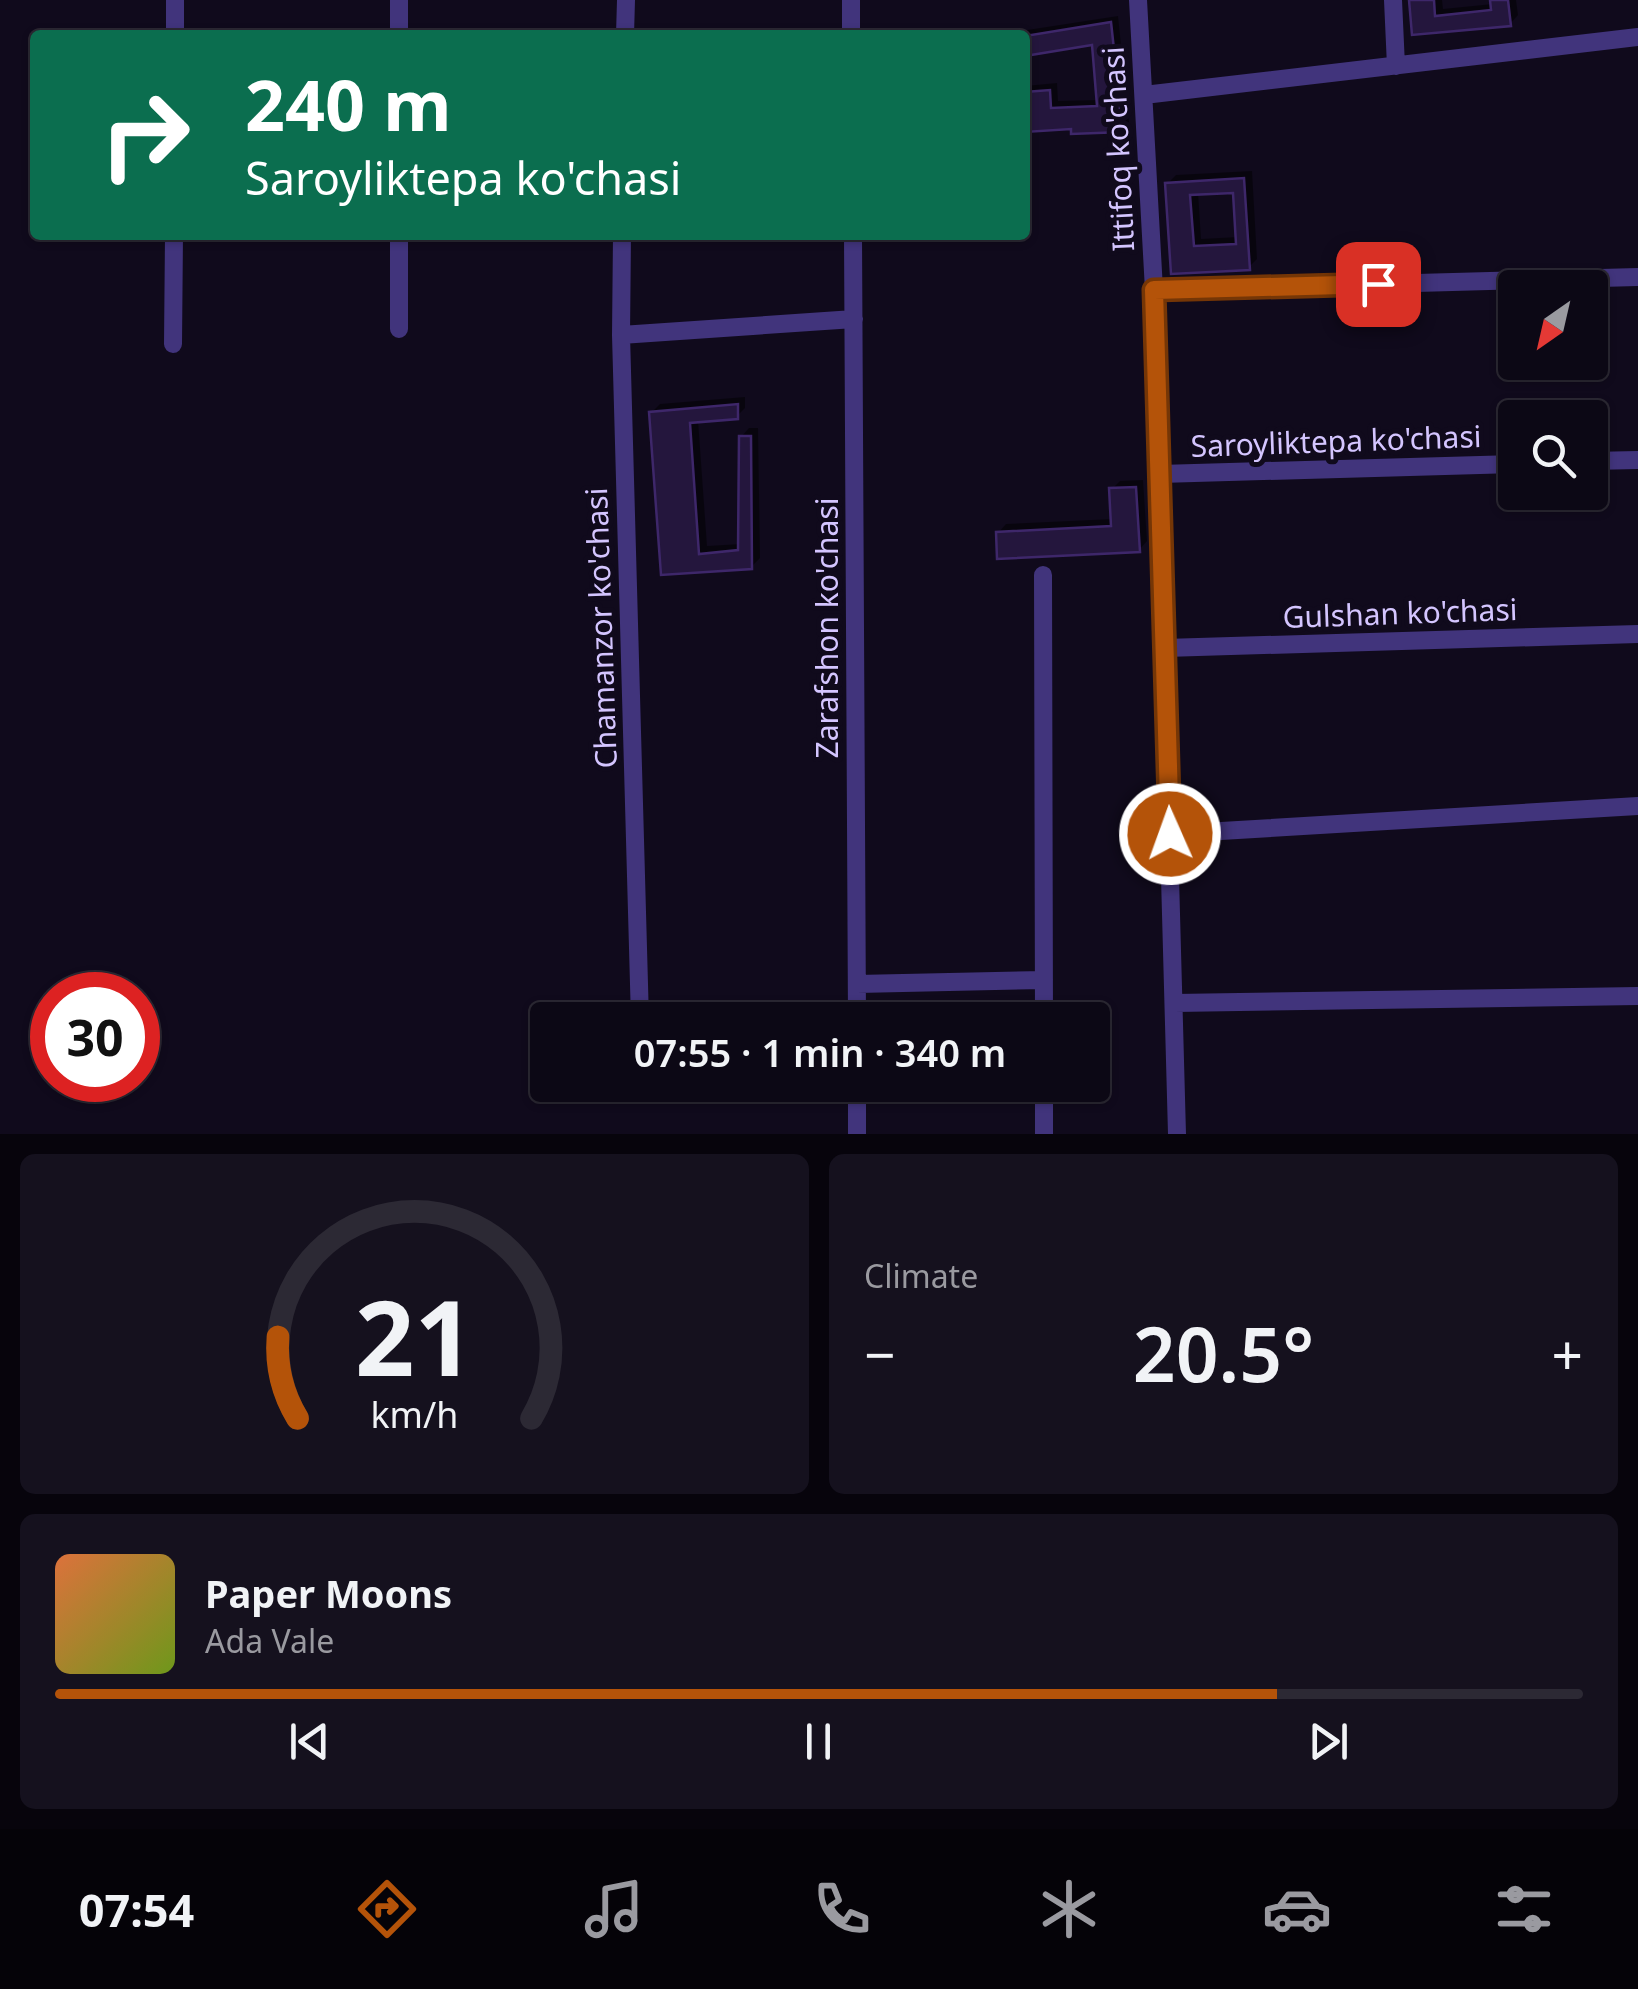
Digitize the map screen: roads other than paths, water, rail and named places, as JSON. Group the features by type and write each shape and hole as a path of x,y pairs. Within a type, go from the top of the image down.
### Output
{"street":[{"path":"175,0 175,30"},
{"path":"399,0 399,30"},
{"path":"625,30 626,0"},
{"path":"851,0 851,30"},
{"name":"Ittifoq ko'chasi","path":"1138,0 1154,290 1177,1134"},
{"path":"1392,0 1396,66"},
{"path":"1144,95 1638,37"},
{"path":"173,344 174,240"},
{"path":"399,240 399,329"},
{"name":"Chamanzor ko'chasi","path":"622,240 621,335 640,1002"},
{"name":"Zarafshon ko'chasi","path":"853,240 857,1002"},
{"path":"1154,290 1638,278"},
{"path":"621,335 854,320"},
{"path":"1608,461 1638,460"},
{"name":"Saroyliktepa ko'chasi","path":"1160,474 1498,464"},
{"path":"1043,575 1044,1002"},
{"name":"Gulshan ko'chasi","path":"1165,648 1638,634"},
{"path":"1170,834 1638,806"},
{"path":"857,984 1044,980"},
{"path":"1175,1003 1638,996"},
{"path":"857,1102 858,1134"},
{"path":"1044,1102 1044,1134"}]}
